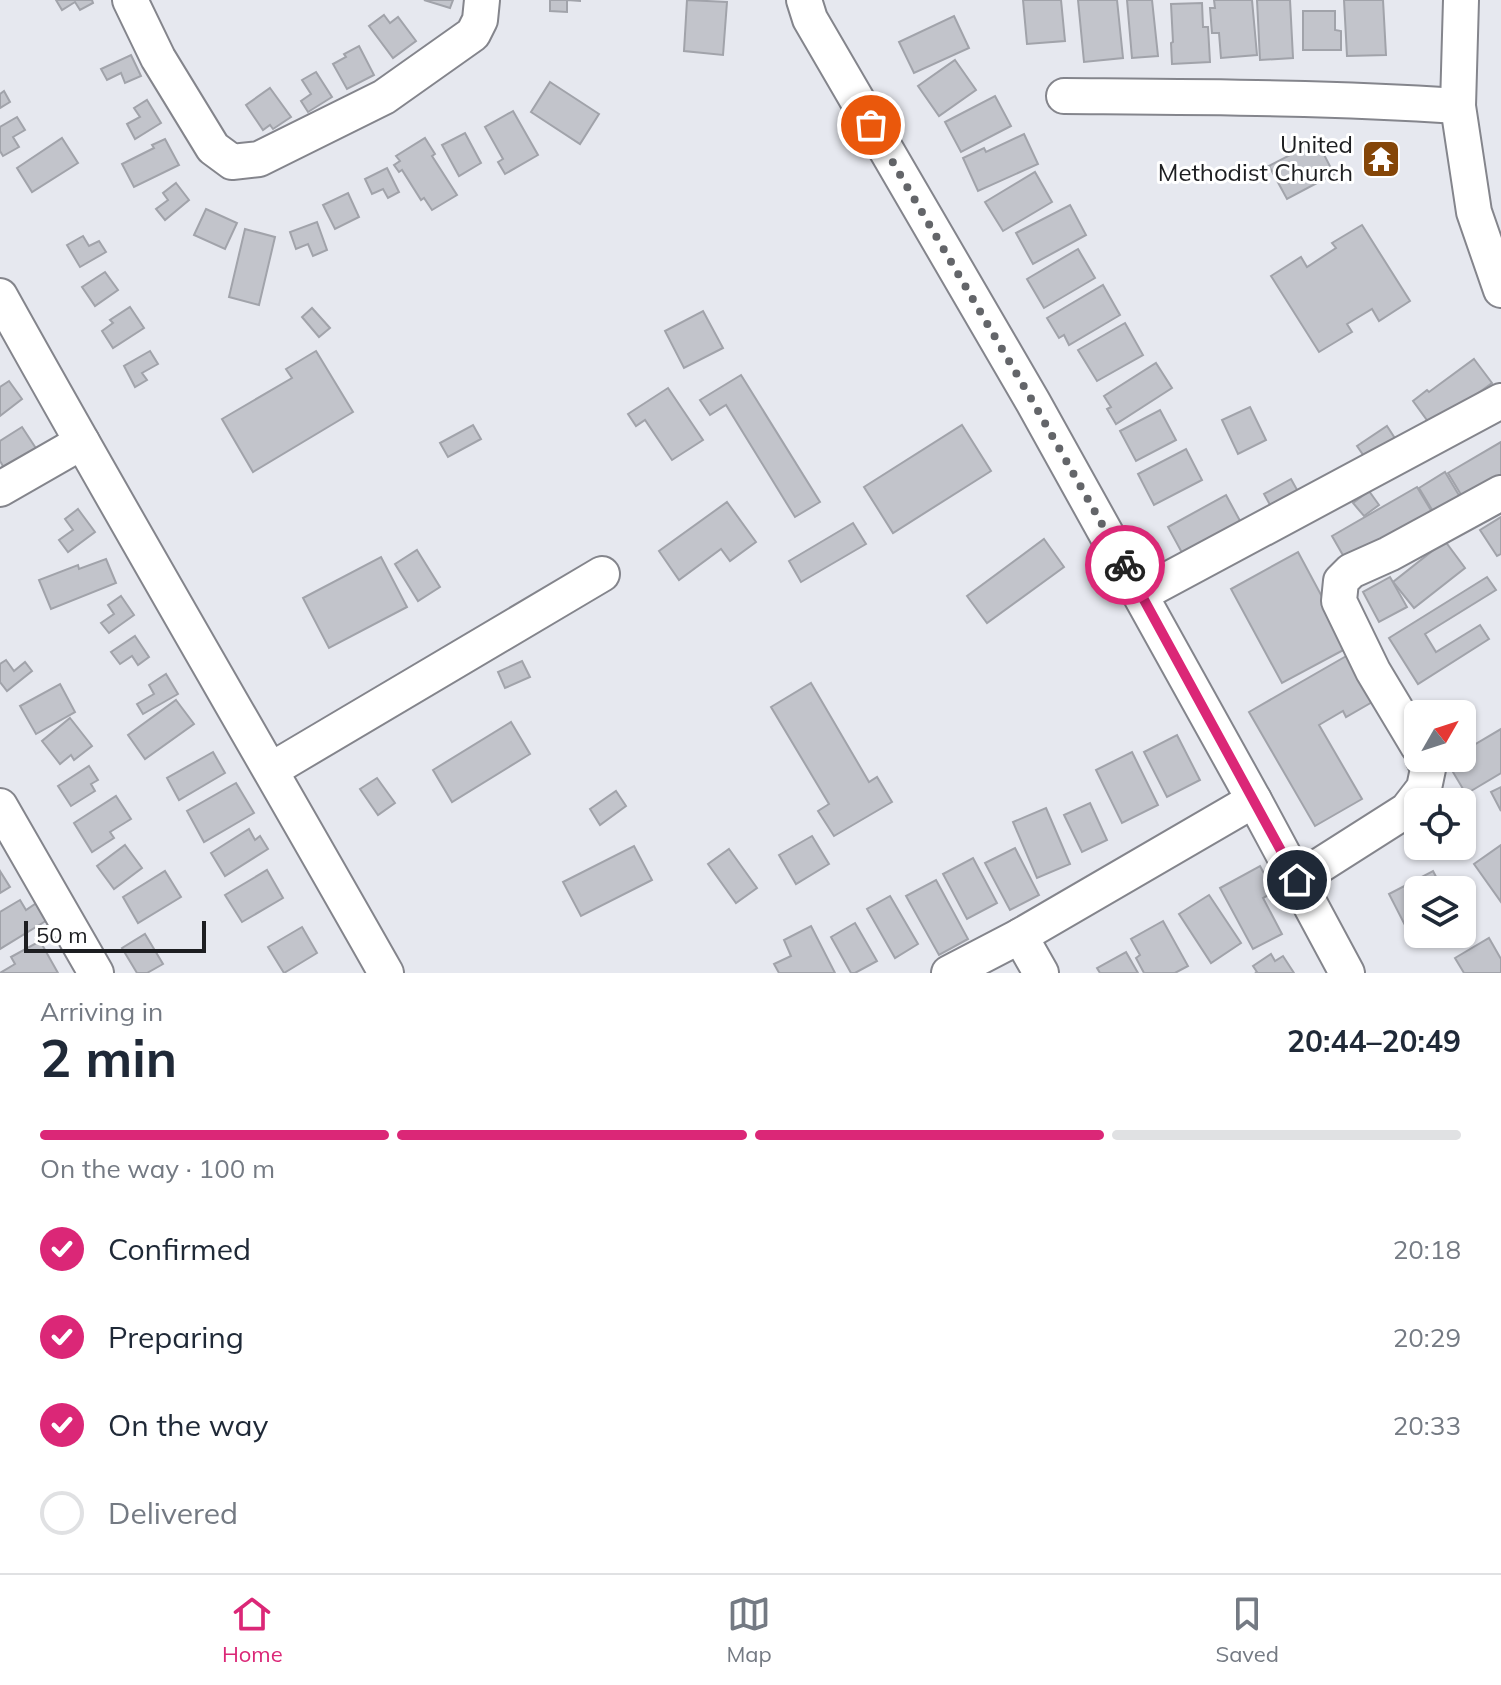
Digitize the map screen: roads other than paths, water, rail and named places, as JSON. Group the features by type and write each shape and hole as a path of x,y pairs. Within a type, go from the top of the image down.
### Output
{"street":[{"path":"130,0 158,58 213,148 232,162 259,159 384,97 473,34 480,20 482,0"},
{"path":"804,0 810,19 1141,594 1347,973"},
{"path":"1461,0 1458,106 1474,212 1501,290"},
{"path":"1064,96 1289,97 1458,106"},
{"path":"0,296 386,973"},
{"path":"1141,594 1501,401"},
{"path":"0,489 82,442"},
{"path":"1404,723 1373,671 1339,601 1341,581 1351,571 1389,554 1501,493"},
{"path":"271,770 602,574"},
{"path":"1297,880 1407,810 1424,788 1427,772"},
{"path":"949,973 1020,936 1254,800"},
{"path":"0,806 96,973"},
{"path":"1020,936 1041,973"}],"place":[{"name":"United Methodist Church","path":"1381,159"}]}
